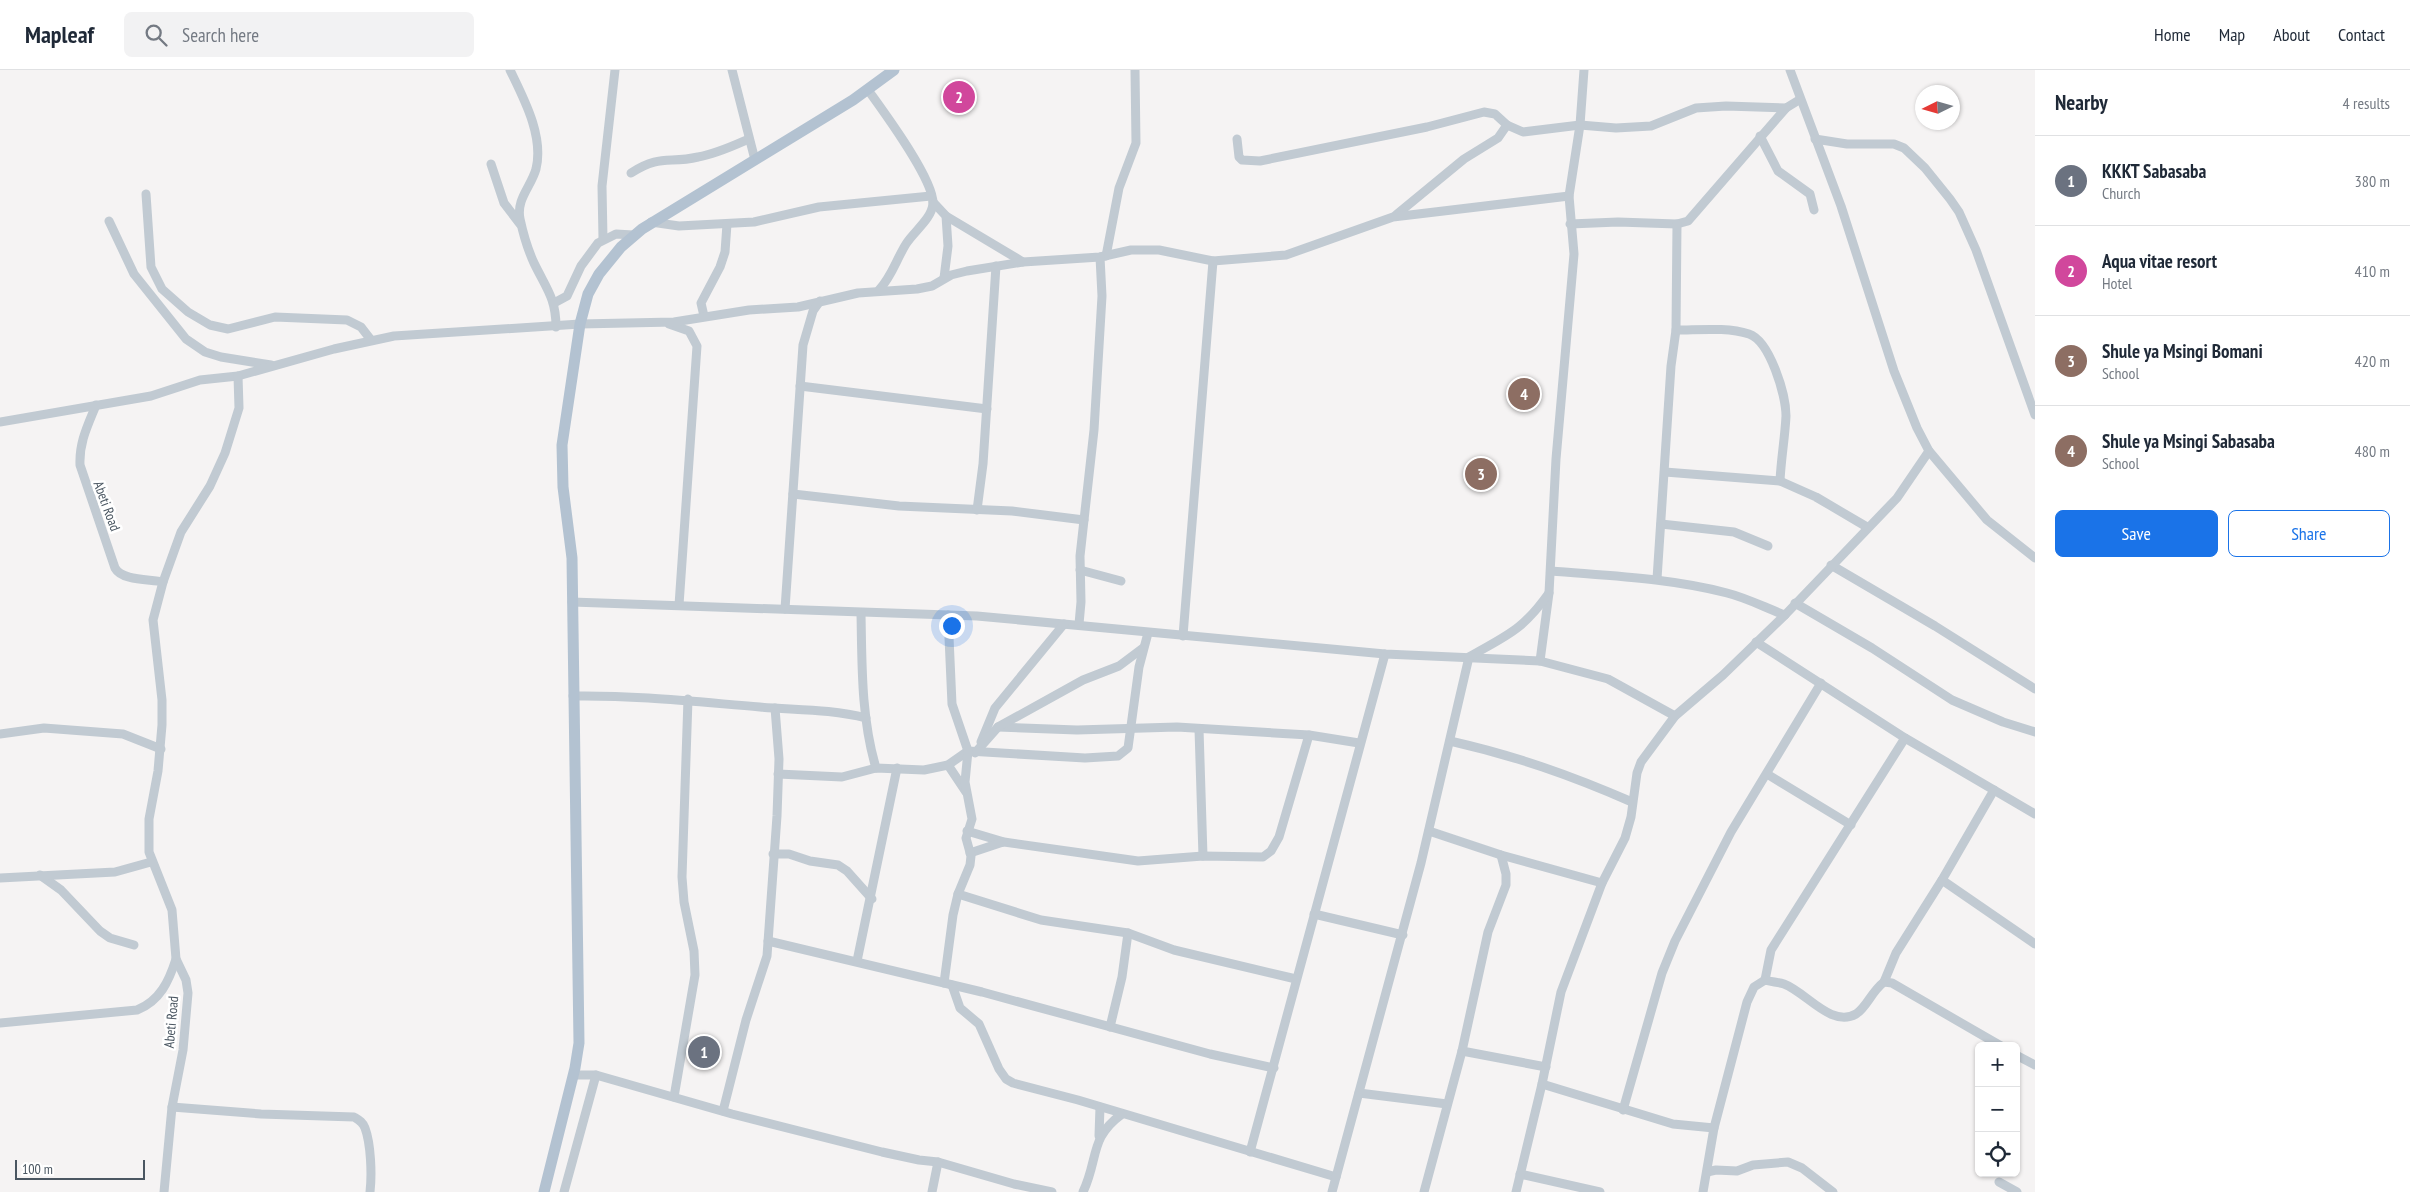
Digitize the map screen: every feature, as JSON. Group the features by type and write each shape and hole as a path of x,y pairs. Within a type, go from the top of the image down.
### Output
{"main road":[{"path":"544,1192 574,1075 579,1043 572,558 564,501 561,458 580,324 588,294 599,274 633,235 651,222 756,160 868,90 894,70"}],"street":[{"path":"510,70 527,106 537,153 535,171 519,204 522,227 534,262 548,286 554,303 556,327"},
{"path":"603,239 602,186 615,70"},
{"path":"732,70 756,160"},
{"path":"1079,624 1081,602 1080,570 1094,430 1103,257 1119,188 1136,144 1135,70"},
{"path":"1540,661 1551,571 1557,449 1574,254 1569,196 1580,125 1584,70"},
{"path":"1790,70 1799,100 1841,206 1894,371 1917,428 1929,451 1987,520 2035,558"},
{"path":"868,90 914,160 932,199 946,216 1023,262"},
{"path":"1570,224 1618,222 1677,224 1688,221 1760,136 1786,108 1799,100"},
{"path":"1237,139 1239,157 1242,160 1260,161 1427,127 1473,113 1495,114 1507,125 1523,132 1580,125 1625,128 1651,126 1696,108 1708,106 1786,108"},
{"path":"1393,217 1464,159 1498,138 1507,125"},
{"path":"1760,136 1770,161 1785,179 1810,194 1814,210"},
{"path":"631,173 651,162 661,159 686,160 749,139"},
{"path":"1815,139 1847,144 1894,144 1904,148 1925,168 1950,199 1963,220 1976,250 2035,415"},
{"path":"491,164 504,203 522,227"},
{"path":"146,194 151,267 162,289 188,312 210,325 228,330 275,318 347,320 361,327 371,340"},
{"path":"0,422 150,396 200,380 238,376 371,340 415,333 556,327 580,324 674,322 704,316 798,307 837,296 879,290 917,289 932,286 944,278 957,273 1023,262 1103,257 1143,248 1213,261 1286,255 1393,217 1569,196"},
{"path":"651,222 679,226 728,224 771,220 819,207 932,199"},
{"path":"879,290 892,275 906,245 930,212 932,199"},
{"path":"944,278 948,246 946,216"},
{"path":"108,221 134,274 186,338 206,352 221,357 274,365"},
{"path":"704,316 701,303 720,267 725,252 728,224"},
{"path":"1658,579 1671,366 1676,330 1677,224"},
{"path":"554,303 568,296 590,251 603,239 620,233 633,235"},
{"path":"1183,636 1213,261"},
{"path":"977,510 987,409 996,266"},
{"path":"785,609 803,345 813,311 820,301"},
{"path":"654,321 681,327 689,332 697,346 679,606"},
{"path":"1676,330 1726,330 1750,334 1757,339 1768,353 1782,393 1786,415 1780,481"},
{"name":"Abeti Road","path":"164,1192 172,1107 183,1050 188,993 186,980 176,959 172,910 166,889 149,852 149,819 161,749 162,700 153,629 162,582 181,532 210,486 225,454 239,408 238,376"},
{"path":"800,386 987,409"},
{"name":"Abeti Road","path":"96,405 79,451 83,480 117,572 126,576 162,582"},
{"path":"1516,1192 1546,1067 1561,992 1602,883 1625,838 1631,818 1632,802 1641,762 1675,716 1785,615 1831,564 1897,498 1929,451"},
{"path":"1665,472 1780,481 1816,497 1867,527"},
{"path":"793,494 844,502 1012,511 1084,520"},
{"path":"1661,524 1734,532 1768,546"},
{"path":"1831,564 2035,689"},
{"path":"1080,570 1121,581"},
{"path":"1551,571 1658,579 1729,593 1785,615"},
{"path":"1332,1192 1403,934 1469,657 1519,628 1532,617 1549,593"},
{"path":"572,602 948,615 1079,624 1148,633 1385,654 1540,661 1608,679 1675,716"},
{"path":"1795,603 1888,658 1952,700 2003,722 2035,732"},
{"path":"861,613 861,660 866,718 876,768"},
{"path":"948,615 952,704 974,751"},
{"path":"966,792 974,751 995,708 1064,624"},
{"path":"974,751 1085,758 1118,756 1128,748 1136,684 1148,633"},
{"path":"1756,642 1905,738 2035,814"},
{"path":"778,774 848,777 876,768 897,768 916,771 948,764 974,751 998,727 1083,680 1119,666 1143,648"},
{"path":"1250,1152 1274,1068 1359,743 1385,654"},
{"path":"1623,1110 1662,973 1675,941 1731,832 1822,683"},
{"path":"573,696 688,699 846,713 866,718"},
{"path":"674,1097 695,976 694,952 684,902 682,877 688,699"},
{"path":"724,1111 746,1020 767,956 778,774 775,708"},
{"path":"998,727 1078,730 1132,727 1199,729 1309,735 1359,743"},
{"path":"0,734 44,728 123,734 161,749"},
{"path":"1199,729 1203,856"},
{"path":"968,831 1004,842 1125,860 1203,856 1263,857 1271,851 1286,814 1309,735"},
{"path":"1765,980 1766,964 1771,950 1905,738"},
{"path":"1450,741 1524,759 1568,774 1632,802"},
{"path":"948,764 966,792 972,819 968,831 967,844 970,853 970,865 958,894 948,984 960,1008 980,1024 1006,1079 1022,1086 1100,1107 1336,1177"},
{"path":"857,961 872,899 897,768"},
{"path":"1767,774 1851,825"},
{"path":"1703,1192 1714,1128 1747,1002 1754,987 1765,980 1784,984 1829,1014 1841,1017 1848,1017 1862,1009 1873,990 1884,982 1896,953 1942,880 1994,790"},
{"path":"1429,831 1500,856 1602,883"},
{"path":"970,853 1004,842"},
{"path":"773,854 788,854 810,861 838,865 847,871 872,899"},
{"path":"1424,1192 1462,1050 1488,932 1506,885 1506,874 1500,856"},
{"path":"0,878 40,874 79,876 115,872 152,862"},
{"path":"40,874 61,890 100,932 110,938 134,945"},
{"path":"1942,880 2035,944"},
{"path":"958,894 1042,920 1128,933 1174,950 1296,979"},
{"path":"1314,914 1403,934"},
{"path":"1110,1027 1122,977 1128,933"},
{"path":"768,941 857,961 1210,1054 1274,1068"},
{"path":"0,1023 137,1010 155,1001 172,972 176,959"},
{"path":"1884,982 1899,986 1994,1042"},
{"path":"1462,1050 1546,1067"},
{"path":"2020,1056 2035,1065"},
{"path":"574,1075 596,1075 724,1111 891,1154 938,1162 1014,1184 1052,1192"},
{"path":"564,1192 596,1075"},
{"path":"1542,1084 1673,1124 1714,1128"},
{"path":"1359,1093 1447,1104"},
{"path":"172,1107 261,1114 354,1117 361,1120 365,1127 371,1166 370,1192"},
{"path":"1083,1192 1091,1172 1099,1137 1100,1107"},
{"path":"1099,1137 1108,1124 1122,1114"},
{"path":"932,1192 938,1162"},
{"path":"1707,1172 1716,1170 1737,1172 1753,1166 1788,1162 1802,1168 1833,1192"},
{"path":"1520,1174 1600,1192"},
{"path":"1999,1182 2017,1192"}],"place":[{"name":"Aqua vitae resort","path":"959,97"},
{"name":"Shule ya Msingi Sabasaba","path":"1524,394"},
{"name":"Shule ya Msingi Bomani","path":"1481,474"},
{"name":"KKKT Sabasaba","path":"704,1052"}]}
